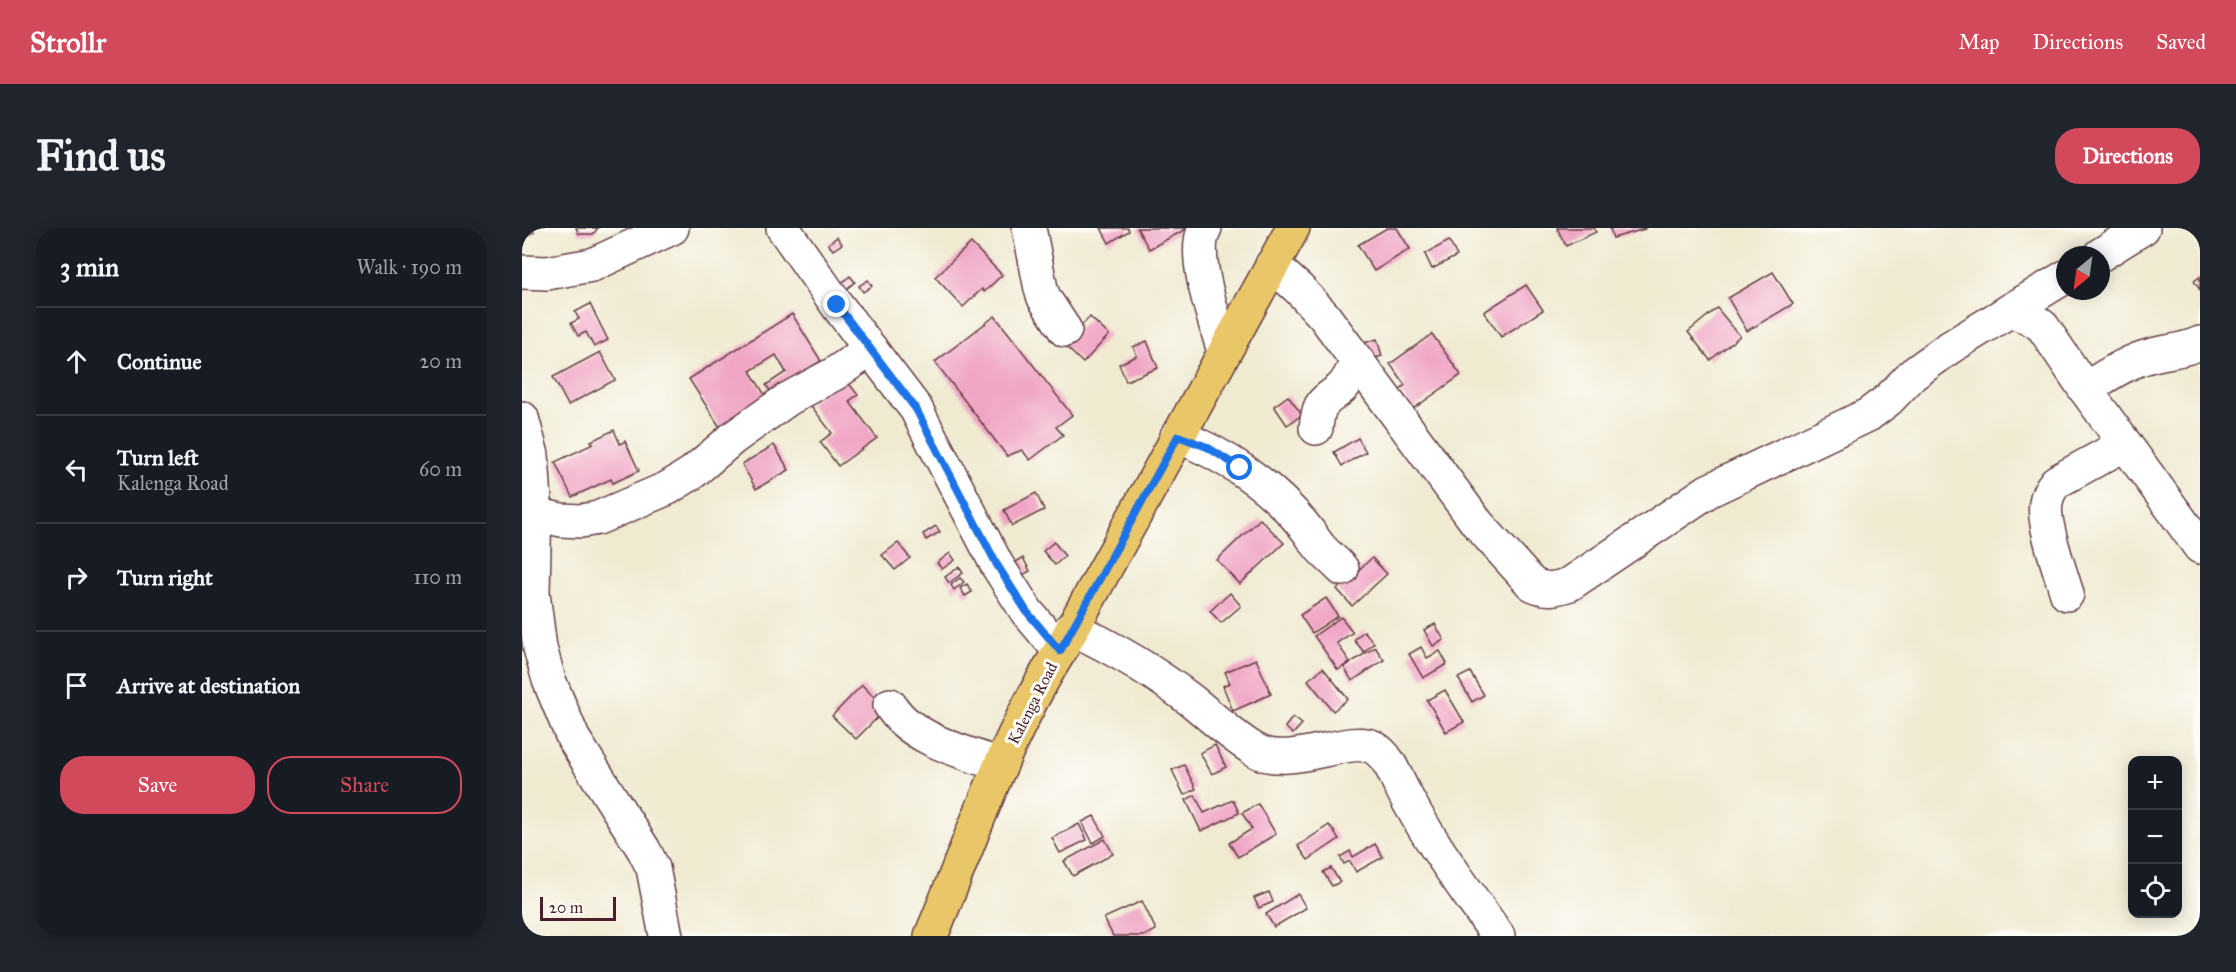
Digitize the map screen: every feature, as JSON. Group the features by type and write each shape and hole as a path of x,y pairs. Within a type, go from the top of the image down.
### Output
{"main road":[{"name":"Kalenga Road","path":"931,936 1001,765 1045,674 1293,228"}],"street":[{"path":"522,272 547,273 592,265 672,228"},
{"path":"783,228 916,409 997,565 1027,612 1066,639 1102,642 1189,699 1257,752 1281,756 1309,754 1361,744 1372,747 1386,758 1421,826 1498,936"},
{"path":"1029,228 1041,289 1048,306 1065,330"},
{"path":"1205,228 1200,262 1224,352"},
{"path":"2110,249 2143,228"},
{"path":"1272,265 1324,316 1477,523 1532,584 1542,589 1554,590 1570,584 1708,491 1868,415 1888,400 1912,375 1949,348 2056,282"},
{"path":"2043,327 2042,309 2056,284"},
{"path":"2009,311 2024,315 2043,327 2085,389 2200,547"},
{"path":"2085,389 2129,364 2149,356 2185,350 2200,343"},
{"path":"535,514 561,520 581,521 598,518 668,488 692,473 733,438 788,399 834,374 871,349"},
{"path":"1316,428 1318,410 1324,400 1344,385 1357,361"},
{"path":"522,418 532,455 535,514 533,593 540,648 549,680 573,738 645,850 653,868 666,936"},
{"path":"1178,436 1207,447 1264,486 1305,526 1319,547 1342,569"},
{"path":"2067,594 2046,518 2045,504 2049,490 2056,482 2126,444"},
{"path":"890,705 897,716 917,731 956,750 1001,765"}],"building":[{"path":"522,228 531,228 534,232 522,238"},
{"path":"576,228 598,228 593,234 579,234"},
{"path":"1101,228 1128,228 1129,231 1109,243"},
{"path":"1137,228 1188,228 1149,249"},
{"path":"1387,228 1397,228 1410,249 1374,271 1358,245"},
{"path":"1557,228 1594,228 1596,232 1566,246"},
{"path":"1610,228 1645,228 1645,229 1613,238"},
{"path":"837,237 842,244 833,250 828,244"},
{"path":"1449,241 1457,256 1432,269 1425,254"},
{"path":"971,243 1002,275 984,292 982,289 963,307 935,277"},
{"path":"1773,272 1793,304 1747,331 1728,298"},
{"path":"850,276 855,282 845,290 840,284"},
{"path":"2200,277 2200,290 2194,281"},
{"path":"868,280 872,286 863,292 859,286"},
{"path":"1526,285 1543,310 1501,337 1484,312"},
{"path":"590,304 608,340 594,347 586,332 578,336 571,323 579,319 575,312"},
{"path":"1717,308 1740,336 1710,360 1688,332"},
{"path":"792,314 821,361 771,392 766,385 786,372 776,355 750,371 770,403 723,432 689,379"},
{"path":"995,316 1072,415 1056,427 1063,435 1030,460 1022,450 1007,456 935,362"},
{"path":"1090,317 1109,335 1083,363 1063,344"},
{"path":"1432,334 1461,375 1413,409 1399,390 1405,385 1390,364"},
{"path":"1377,339 1382,356 1368,360 1364,343"},
{"path":"1147,341 1158,368 1126,381 1119,364 1137,356 1133,347"},
{"path":"600,352 615,380 568,405 553,377"},
{"path":"844,377 858,395 849,401 877,438 838,466 820,442 832,433 809,403"},
{"path":"1288,396 1302,415 1287,425 1274,406"},
{"path":"614,430 620,444 625,441 639,471 613,483 611,479 572,497 555,462 593,444 591,441"},
{"path":"1358,438 1366,452 1342,466 1334,452"},
{"path":"774,445 789,470 756,489 742,464"},
{"path":"1036,493 1044,510 1012,526 1004,510"},
{"path":"1260,519 1284,543 1240,584 1217,560"},
{"path":"936,526 940,532 926,540 923,534"},
{"path":"1054,542 1065,556 1055,565 1043,551"},
{"path":"898,543 910,558 895,570 882,555"},
{"path":"950,553 955,560 942,569 937,563"},
{"path":"1023,558 1030,571 1017,578 1010,565"},
{"path":"1372,558 1387,574 1352,606 1337,589"},
{"path":"959,567 963,573 949,583 945,577"},
{"path":"960,578 964,582 954,590 951,585"},
{"path":"967,584 972,592 965,596 960,588"},
{"path":"1230,593 1241,606 1221,623 1210,611"},
{"path":"1326,598 1338,616 1312,633 1300,615"},
{"path":"1341,617 1353,632 1337,643 1350,662 1338,670 1314,636"},
{"path":"1435,624 1444,640 1433,646 1424,630"},
{"path":"1364,631 1374,643 1364,652 1354,640"},
{"path":"1375,647 1384,660 1352,681 1344,667"},
{"path":"1421,647 1427,658 1440,651 1447,664 1423,678 1409,654"},
{"path":"1256,659 1271,694 1233,711 1223,686 1230,683 1225,672"},
{"path":"1323,668 1348,699 1333,711 1308,680"},
{"path":"1470,672 1484,695 1472,702 1458,678"},
{"path":"862,685 886,709 856,739 832,716"},
{"path":"1445,690 1464,722 1446,732 1427,700"},
{"path":"1293,717 1302,724 1293,734 1285,727"},
{"path":"1215,745 1226,767 1212,774 1200,753"},
{"path":"1184,765 1196,789 1184,795 1172,770"},
{"path":"1195,795 1204,813 1233,800 1239,813 1201,831 1186,800"},
{"path":"1258,804 1276,834 1238,857 1229,843 1252,829 1242,813"},
{"path":"1094,816 1105,836 1093,843 1082,822"},
{"path":"1079,824 1087,840 1060,853 1052,838"},
{"path":"1329,825 1339,839 1308,860 1298,846"},
{"path":"1105,839 1113,854 1073,876 1064,861"},
{"path":"1375,844 1383,857 1356,872 1350,861 1344,864 1340,857 1350,851 1353,857"},
{"path":"1331,868 1340,882 1332,886 1323,872"},
{"path":"1269,892 1273,902 1259,908 1254,898"},
{"path":"1298,894 1306,908 1274,927 1266,914"},
{"path":"1142,901 1156,930 1144,936 1113,936 1104,918"}],"route":[{"path":"837,305 916,409 997,565 1027,612 1060,651 1178,436 1207,447 1240,468"}]}
